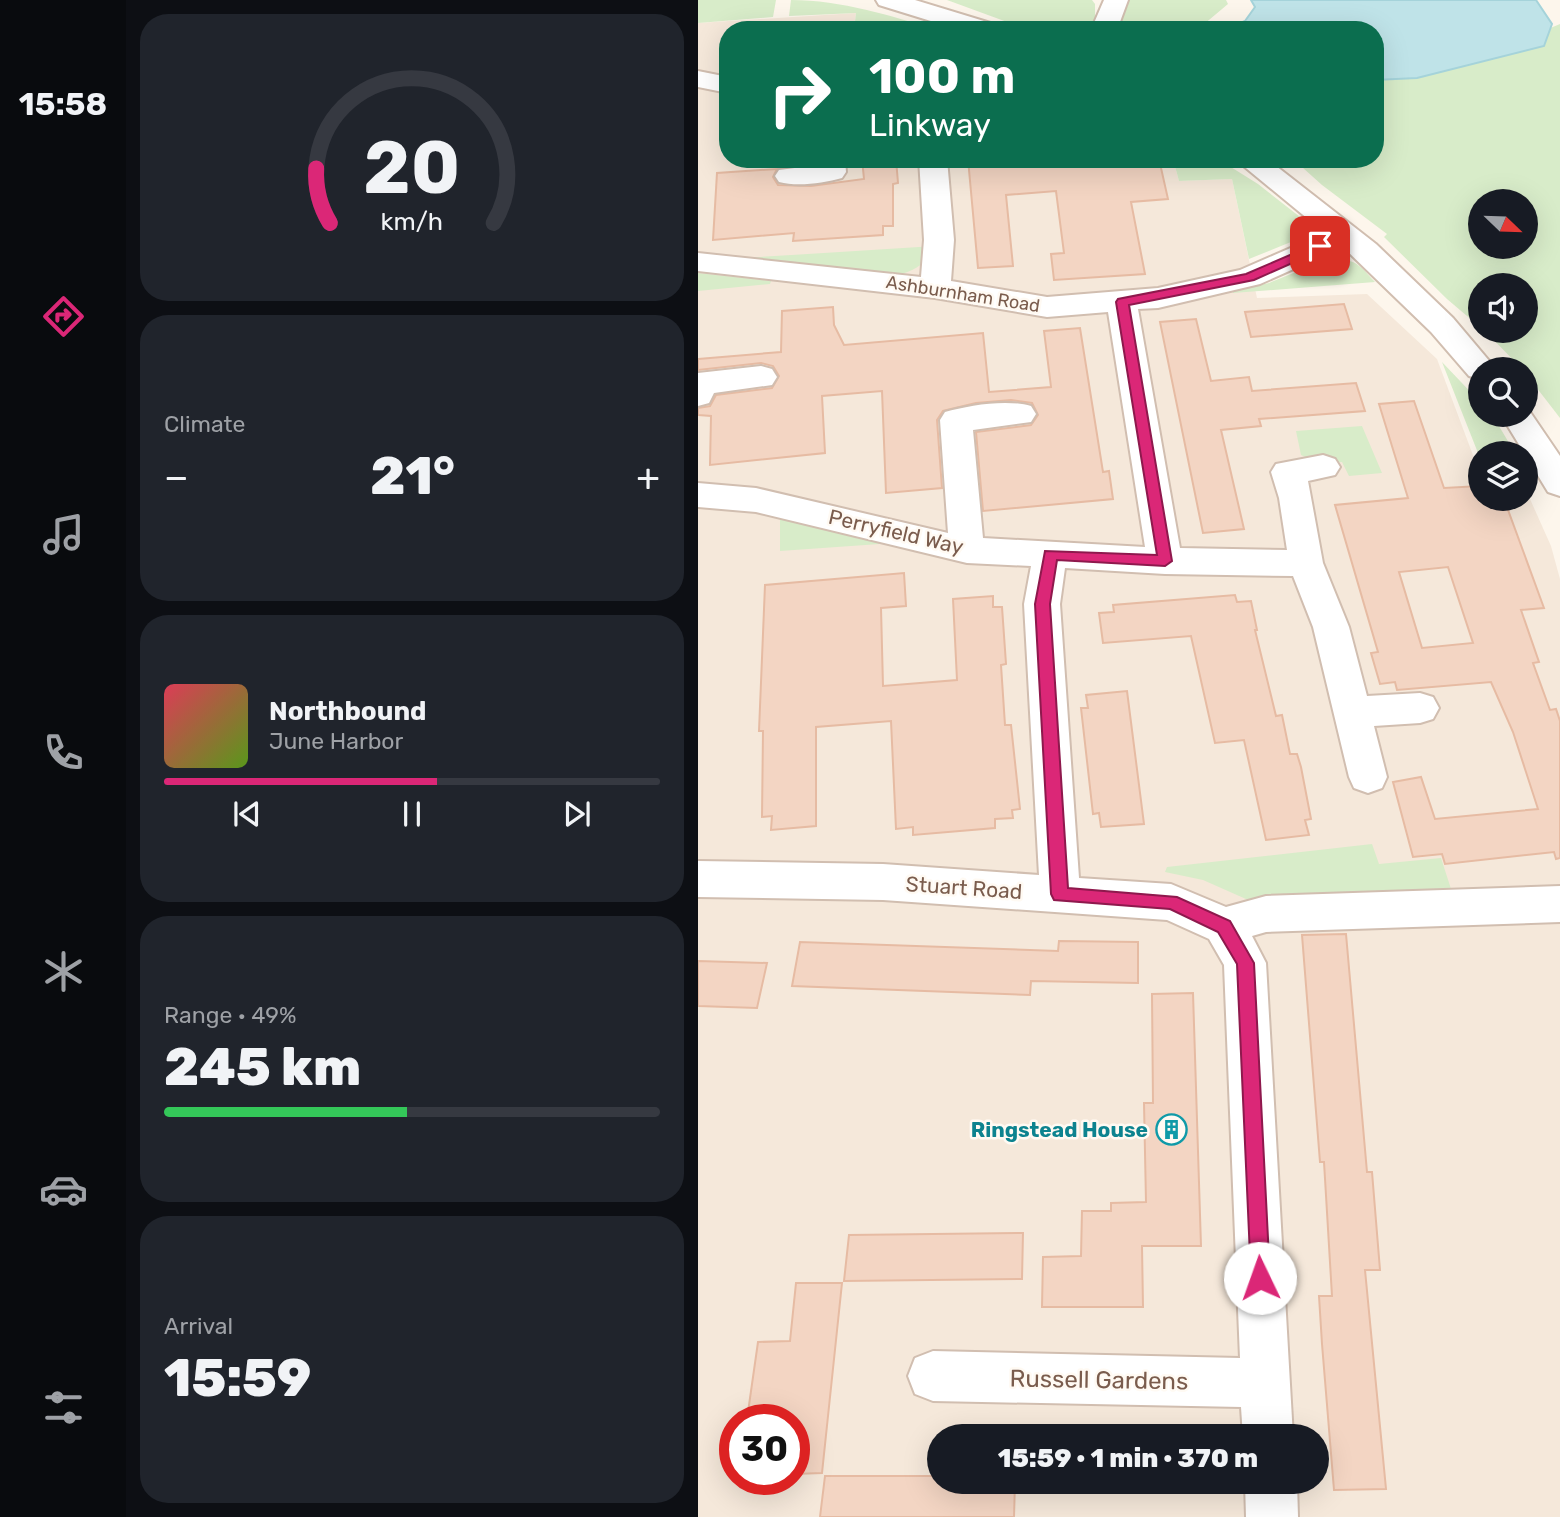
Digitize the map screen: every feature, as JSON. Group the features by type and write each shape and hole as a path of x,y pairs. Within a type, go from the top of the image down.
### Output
{"street":[{"path":"888,0 958,21"},
{"path":"1108,21 1116,0"},
{"path":"698,79 719,83"},
{"path":"789,176 832,172 832,168"},
{"path":"934,168 939,240 935,288"},
{"path":"1261,168 1327,219 1343,236 1366,251 1442,325 1470,357"},
{"name":"Ashburnham Road","path":"698,262 935,288 1046,307 1158,298 1249,277 1343,236"},
{"path":"1122,302 1165,561"},
{"path":"698,395 699,384 761,377"},
{"path":"967,550 956,419 1020,414"},
{"path":"1524,427 1560,484"},
{"path":"1323,467 1288,472 1296,498 1306,563 1331,627 1368,776"},
{"name":"Perryfield Way","path":"698,495 756,500 967,550 1165,561 1306,563"},
{"path":"1050,555 1042,604 1060,894"},
{"path":"1353,712 1420,709"},
{"name":"Stuart Road","path":"698,879 883,882 1171,902 1224,926"},
{"path":"1268,1424 1245,963 1224,926 1266,914 1560,904"},
{"name":"Russell Gardens","path":"932,1376 1266,1383"},
{"path":"1271,1494 1272,1517"}],"shaded area":[{"path":"856,13 855,21 730,21"},
{"path":"719,22 719,168 1175,168 1179,181 1232,179 1257,298 1367,294 1437,359 1468,442 1468,511 1535,511 1551,546 1560,579 1560,1517 698,1517 698,23"}],"green space":[{"path":"698,0 776,0 773,17 698,23"},
{"path":"791,0 847,6 908,21 855,21 856,13 789,16"},
{"path":"947,0 1092,0 1095,4 1094,21 1004,21"},
{"path":"1123,0 1226,0 1228,4 1208,21 1118,21"},
{"path":"1560,24 1560,418 1538,390 1538,357 1510,357 1497,343 1538,343 1538,273 1468,273 1468,317 1384,237 1387,234 1303,168 1384,168 1384,78 1389,74 1486,55"},
{"path":"1175,168 1232,168 1258,184 1318,231 1249,259 1232,179 1179,181"},
{"path":"935,246 919,266 896,275 744,258"},
{"path":"1333,257 1338,261 1355,263 1375,282 1233,293 1269,283"},
{"path":"698,273 771,281 770,284 698,291"},
{"path":"1442,362 1468,389 1468,427 1500,427 1508,441 1473,441"},
{"path":"1362,426 1382,473 1349,476 1342,462 1320,464 1301,455 1296,431"},
{"path":"780,513 908,542 780,551"},
{"path":"1372,844 1379,864 1441,858 1452,892 1255,903 1203,880 1165,872 1167,867"}],"water":[{"path":"1251,0 1536,0 1552,24 1544,46 1417,78 1384,80 1384,21 1245,21 1255,7"}],"building":[{"path":"863,168 897,168 898,183 893,184 893,226 883,226 883,235 793,241 794,233 713,240 717,173 777,169 773,177 778,185 811,186 864,179"},
{"path":"969,168 1161,168 1168,199 1131,202 1145,274 1054,280 1051,254 1064,253 1056,191 1006,195 1013,266 978,268"},
{"path":"1344,304 1352,329 1251,337 1245,312"},
{"path":"833,307 834,325 844,345 983,333 989,392 1051,387 1044,331 1080,328 1103,472 1109,471 1113,499 983,511 976,432 1031,425 1038,415 1032,403 1011,400 976,403 943,411 937,420 942,488 886,493 882,391 822,396 825,453 710,465 711,416 698,415 698,408 710,406 716,395 772,388 779,376 773,366 761,363 698,370 698,359 781,352 782,311"},
{"path":"1196,319 1211,381 1249,377 1252,391 1356,383 1365,411 1259,419 1261,426 1221,430 1244,529 1203,533 1160,322"},
{"path":"1414,401 1444,488 1468,487 1468,511 1508,511 1544,608 1521,610 1539,662 1533,663 1550,710 1556,709 1560,721 1560,858 1556,859 1554,852 1445,864 1442,854 1413,857 1393,782 1421,777 1435,819 1538,809 1513,732 1491,682 1397,690 1395,682 1380,684 1371,653 1378,652 1335,505 1408,498 1379,404","holes":["1448,567 1473,643 1422,648 1399,572"]},
{"path":"904,573 906,606 881,608 883,686 957,680 953,599 993,596 993,607 1002,607 1006,664 1001,665 1005,725 1011,725 1020,809 1012,810 1013,818 995,819 995,828 913,835 913,827 896,829 891,721 816,727 816,826 771,830 772,816 762,817 763,731 759,731 765,585"},
{"path":"1235,595 1237,602 1251,601 1255,630 1276,716 1282,715 1290,754 1297,754 1301,767 1311,819 1305,820 1309,835 1266,840 1244,740 1215,743 1191,636 1103,643 1099,613 1114,612 1113,605"},
{"path":"1127,691 1144,824 1101,827 1099,813 1093,814 1081,708 1088,708 1086,695"},
{"path":"1346,934 1367,1172 1372,1172 1380,1270 1365,1270 1386,1489 1334,1490 1319,1296 1332,1296 1324,1162 1320,1162 1302,935"},
{"path":"1059,941 1138,942 1138,983 1031,981 1030,995 792,986 800,942 1058,951"},
{"path":"698,961 767,963 757,1008 698,1006"},
{"path":"1193,993 1201,1246 1142,1246 1143,1307 1042,1307 1043,1257 1081,1256 1082,1211 1111,1211 1111,1203 1146,1202 1144,1103 1153,1103 1152,994"},
{"path":"1023,1233 1022,1279 844,1281 849,1235"},
{"path":"796,1283 842,1283 822,1473 810,1473 810,1404 749,1404 758,1342 790,1341"},
{"path":"825,1476 927,1476 927,1494 1015,1494 1014,1517 820,1517"}],"place":[{"name":"Ringstead House","path":"1171,1130"}],"route":[{"path":"1260,1278 1245,963 1224,926 1171,902 1060,894 1042,604 1050,555 1165,561 1122,302 1158,298 1249,277 1320,246"}]}
